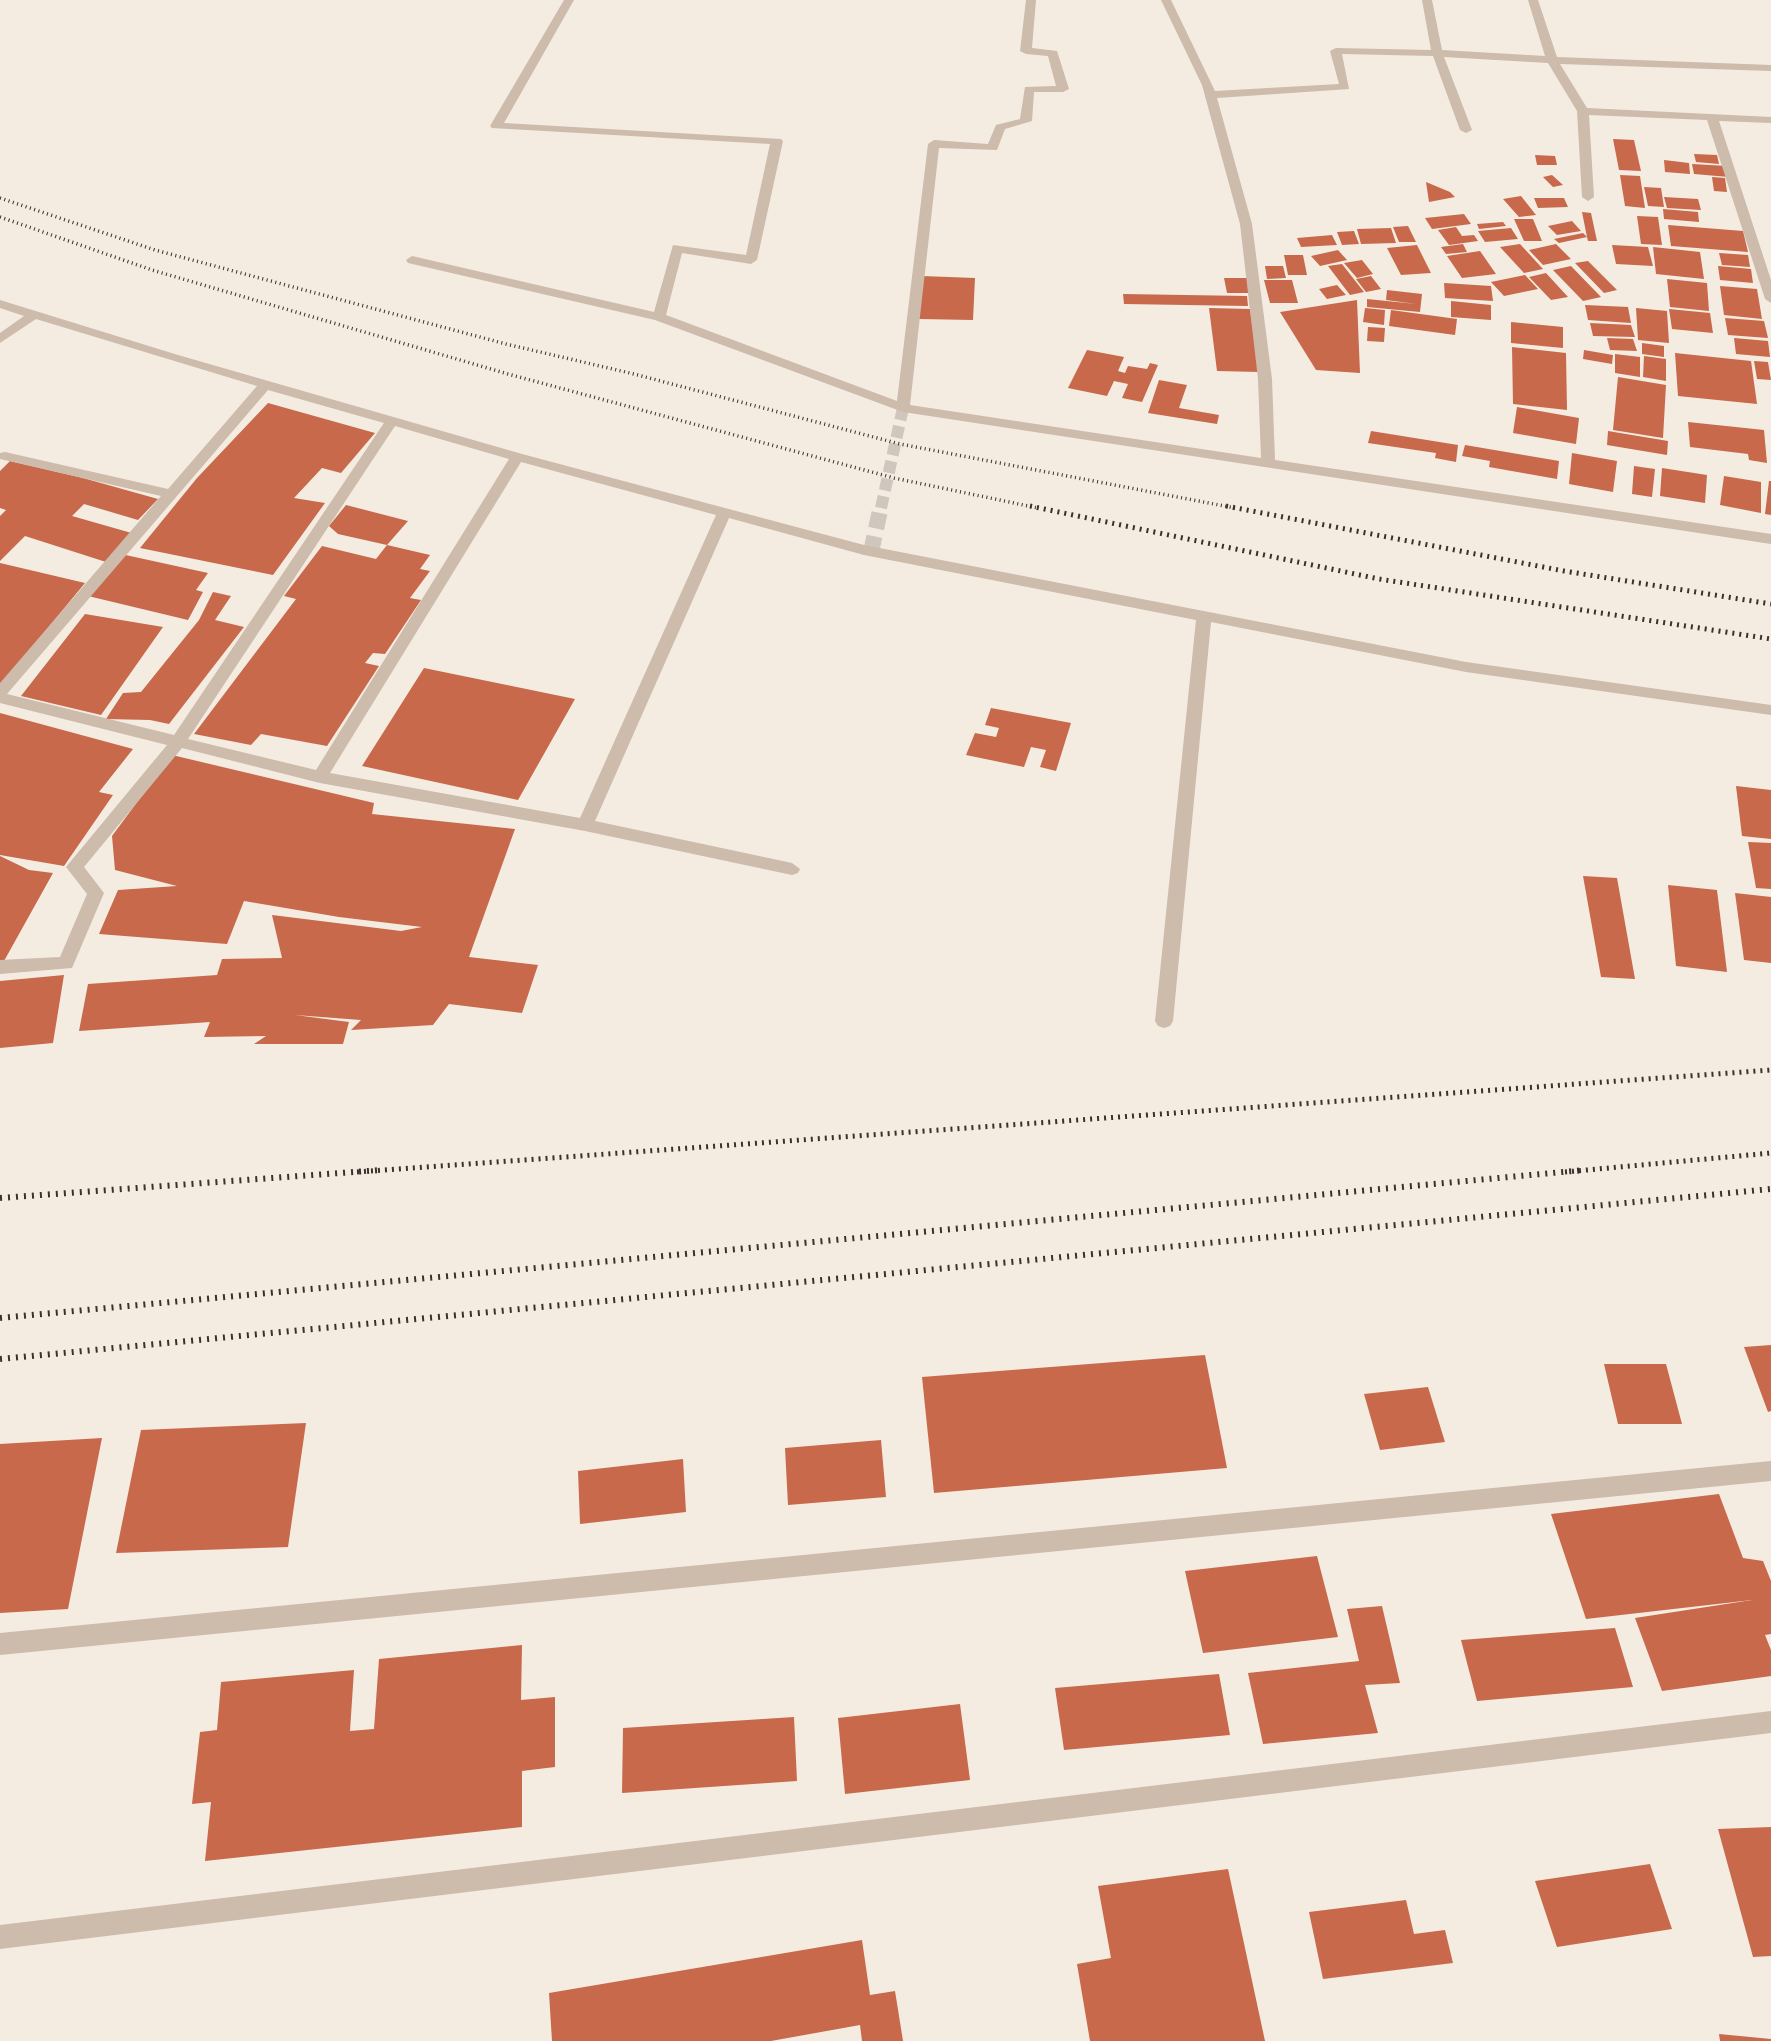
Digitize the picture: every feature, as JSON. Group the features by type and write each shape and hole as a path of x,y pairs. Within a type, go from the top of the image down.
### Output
{"street":[{"path":"569,0 496,126 777,141 751,260 677,248 659,317"},
{"path":"904,408 934,144 993,148 1000,127 1026,121 1028,89 1063,89 1053,54 1026,51 1031,0"},
{"path":"1166,0 1211,95 1247,224 1265,379 1268,461"},
{"path":"1427,0 1437,53 1466,130"},
{"path":"1533,0 1552,60 1583,111 1588,197"},
{"path":"1211,95 1345,87 1336,51 1771,68"},
{"path":"1583,111 1771,120"},
{"path":"1712,117 1771,299"},
{"path":"412,260 659,317 904,408 1771,539"},
{"path":"0,304 517,457 864,550 1466,667 1771,710"},
{"path":"0,339 34,315"},
{"path":"0,693 265,384"},
{"path":"0,967 66,963 96,893 74,867 178,742 392,421"},
{"path":"5,456 170,495"},
{"path":"320,777 517,457"},
{"path":"585,825 724,513"},
{"path":"1164,1021 1203,616"},
{"path":"0,698 320,777 585,825 792,869"},
{"path":"0,1644 1771,1471"},
{"path":"0,1937 1771,1722"}],"building":[{"path":"1613,139 1634,140 1641,171 1619,170"},
{"path":"1694,154 1717,155 1719,164 1696,162"},
{"path":"1535,155 1555,156 1557,165 1537,165"},
{"path":"1664,160 1689,163 1690,174 1665,172"},
{"path":"1692,164 1727,166 1729,177 1694,174"},
{"path":"1552,175 1563,185 1553,187 1543,177"},
{"path":"1620,175 1640,176 1645,208 1625,206"},
{"path":"1712,177 1725,178 1727,192 1714,191"},
{"path":"1426,182 1450,192 1455,197 1429,202"},
{"path":"1644,187 1661,188 1664,207 1648,206"},
{"path":"1521,196 1536,215 1519,217 1503,199"},
{"path":"1664,197 1698,199 1701,210 1667,208"},
{"path":"1534,198 1564,198 1568,207 1538,208"},
{"path":"1663,209 1698,212 1699,222 1664,219"},
{"path":"1582,212 1591,213 1597,241 1588,241"},
{"path":"1464,214 1471,224 1432,229 1425,218"},
{"path":"1637,216 1658,217 1662,245 1641,244"},
{"path":"1514,219 1533,219 1542,241 1524,241"},
{"path":"1572,221 1581,231 1557,235 1548,226"},
{"path":"1503,222 1506,226 1479,229 1477,224"},
{"path":"1668,225 1743,231 1748,252 1671,246"},
{"path":"1408,226 1416,242 1399,242 1393,227"},
{"path":"1456,227 1462,236 1474,235 1478,241 1449,245 1438,230"},
{"path":"1391,228 1396,243 1361,244 1357,229"},
{"path":"1511,228 1518,239 1485,242 1478,231"},
{"path":"1354,231 1359,244 1342,245 1337,232"},
{"path":"1583,233 1587,237 1559,243 1554,239"},
{"path":"1332,235 1337,245 1301,247 1297,238"},
{"path":"1463,244 1467,252 1446,254 1441,247"},
{"path":"1520,244 1543,269 1524,273 1500,247"},
{"path":"1556,244 1571,259 1543,265 1529,250"},
{"path":"1417,245 1431,273 1401,275 1387,248"},
{"path":"1612,245 1648,247 1653,266 1616,264"},
{"path":"1653,247 1700,252 1704,279 1656,274"},
{"path":"1338,250 1347,260 1320,266 1311,256"},
{"path":"1480,251 1496,274 1462,278 1447,256"},
{"path":"1719,253 1748,255 1750,267 1722,265"},
{"path":"1284,255 1303,255 1307,275 1288,275"},
{"path":"1362,260 1373,274 1357,278 1344,263"},
{"path":"1588,261 1617,290 1604,293 1575,263"},
{"path":"1342,264 1364,292 1350,295 1328,266"},
{"path":"1265,266 1283,266 1286,278 1267,279"},
{"path":"1571,266 1601,297 1583,301 1553,270"},
{"path":"1718,266 1751,269 1753,283 1720,280"},
{"path":"1546,273 1568,297 1551,300 1529,277"},
{"path":"1525,275 1538,289 1504,296 1491,282"},
{"path":"922,276 975,278 973,320 919,319"},
{"path":"1371,276 1381,289 1366,292 1356,279"},
{"path":"1224,278 1248,278 1251,293 1227,293"},
{"path":"1667,279 1707,283 1709,311 1670,307"},
{"path":"1264,280 1292,280 1298,303 1270,303"},
{"path":"1444,283 1491,286 1493,301 1445,298"},
{"path":"1337,285 1346,295 1327,299 1319,289"},
{"path":"1720,286 1757,289 1762,319 1724,315"},
{"path":"1387,290 1422,294 1420,312 1367,307 1367,299 1416,304 1386,300"},
{"path":"1123,294 1247,296 1248,306 1124,304"},
{"path":"1357,300 1360,373 1316,370 1280,312"},
{"path":"1451,301 1491,305 1491,320 1451,317"},
{"path":"1585,305 1628,307 1631,323 1588,320"},
{"path":"1209,308 1250,309 1259,372 1217,371"},
{"path":"1365,308 1385,310 1384,325 1363,322"},
{"path":"1636,308 1667,311 1669,343 1638,340"},
{"path":"1669,309 1710,313 1713,333 1672,329"},
{"path":"1391,310 1457,319 1455,335 1389,326"},
{"path":"1725,318 1764,321 1768,338 1728,335"},
{"path":"1511,322 1563,327 1563,348 1511,343"},
{"path":"1590,323 1631,325 1635,337 1593,336"},
{"path":"1368,327 1385,328 1384,342 1367,341"},
{"path":"1607,338 1633,339 1637,351 1610,350"},
{"path":"1734,338 1768,341 1770,357 1736,354"},
{"path":"1642,343 1664,346 1664,357 1642,354"},
{"path":"1512,347 1566,353 1567,410 1513,404"},
{"path":"1087,350 1124,357 1118,371 1125,373 1128,366 1147,369 1150,363 1158,365 1142,402 1122,398 1128,384 1114,381 1107,396 1068,388"},
{"path":"1584,350 1613,355 1612,364 1583,359"},
{"path":"1675,353 1751,361 1757,404 1678,396"},
{"path":"1615,354 1640,357 1640,377 1615,373"},
{"path":"1644,356 1666,359 1666,381 1643,377"},
{"path":"1754,361 1768,362 1771,380 1757,379"},
{"path":"1618,377 1666,385 1663,438 1613,430"},
{"path":"1159,380 1187,385 1179,408 1219,415 1217,424 1148,413"},
{"path":"268,403 375,433 341,473 322,468 294,498 325,503 273,575 140,548 197,478"},
{"path":"1517,407 1579,418 1576,444 1513,433"},
{"path":"1688,422 1764,430 1767,463 1749,460 1748,454 1690,447"},
{"path":"1371,431 1458,445 1456,462 1435,458 1436,453 1368,443"},
{"path":"1608,431 1668,441 1667,455 1607,445"},
{"path":"1465,445 1559,461 1557,479 1489,467 1490,461 1462,456"},
{"path":"1572,453 1617,461 1613,492 1569,484"},
{"path":"10,461 158,499 138,520 84,504 72,516 135,534 106,562 25,536 0,561 0,516 6,510 0,508 0,471"},
{"path":"1634,466 1655,469 1652,497 1632,494"},
{"path":"1662,468 1707,475 1705,503 1660,496"},
{"path":"1724,476 1761,482 1761,513 1720,505"},
{"path":"1771,481 1771,515 1765,514"},
{"path":"346,505 408,521 387,545 338,534 329,526"},
{"path":"387,545 430,555 420,569 430,571 410,598 421,600 385,654 373,653 365,663 379,666 327,746 261,734 251,745 194,734 296,599 284,596 322,546 376,559"},
{"path":"121,554 208,573 196,590 203,592 188,620 88,596"},
{"path":"0,563 85,583 0,686"},
{"path":"213,592 231,596 215,620 244,627 169,724 150,720 106,719 123,693 141,692 199,620"},
{"path":"85,614 163,627 101,715 21,696"},
{"path":"424,668 575,699 518,800 362,766"},
{"path":"991,708 1071,723 1056,771 1040,767 1046,750 1031,747 1024,767 966,755 975,733 996,737 999,728 985,725"},
{"path":"0,713 133,749 99,792 113,795 64,866 0,855"},
{"path":"172,755 374,803 372,814 515,829 469,957 538,965 522,1013 449,1004 433,1025 351,1030 361,1020 295,1015 349,1022 343,1044 254,1044 266,1036 204,1037 210,1022 79,1031 88,984 217,975 222,959 282,958 272,915 401,931 422,927 339,917 244,901 227,944 99,934 118,890 177,886 115,870 112,836"},
{"path":"1736,786 1771,790 1771,839 1742,836"},
{"path":"1748,842 1771,843 1771,889 1756,888"},
{"path":"0,856 29,870 53,873 4,961 0,960"},
{"path":"1583,876 1617,878 1635,979 1601,977"},
{"path":"1668,885 1717,890 1727,972 1676,966"},
{"path":"1735,893 1771,897 1771,963 1744,960"},
{"path":"64,975 53,1043 0,1048 0,981"},
{"path":"1771,1345 1771,1411 1768,1412 1744,1347"},
{"path":"1205,1355 1227,1468 934,1493 922,1377"},
{"path":"1604,1364 1666,1364 1682,1424 1618,1424"},
{"path":"1428,1387 1445,1442 1380,1450 1364,1394"},
{"path":"306,1423 288,1547 116,1553 141,1430"},
{"path":"102,1438 68,1609 0,1613 0,1444"},
{"path":"881,1440 886,1497 788,1505 785,1448"},
{"path":"683,1459 686,1512 580,1524 578,1471"},
{"path":"1719,1494 1743,1558 1763,1561 1771,1581 1771,1634 1765,1635 1771,1650 1771,1676 1662,1691 1635,1618 1752,1600 1586,1619 1551,1514"},
{"path":"1317,1556 1338,1637 1203,1653 1185,1571"},
{"path":"1382,1606 1400,1683 1365,1685 1378,1733 1263,1744 1248,1673 1359,1661 1347,1609"},
{"path":"1615,1628 1633,1687 1477,1701 1461,1640"},
{"path":"522,1645 521,1700 555,1697 555,1767 522,1771 522,1827 205,1861 211,1802 192,1804 200,1732 217,1730 221,1682 354,1670 350,1731 374,1729 379,1659"},
{"path":"1219,1674 1230,1735 1064,1750 1055,1688"},
{"path":"960,1704 970,1780 845,1794 838,1718"},
{"path":"794,1717 797,1781 622,1793 623,1728"},
{"path":"1771,1827 1771,1956 1753,1957 1718,1829"},
{"path":"1650,1864 1672,1929 1557,1947 1535,1881"},
{"path":"1228,1869 1265,2041 1090,2041 1077,1964 1111,1958 1098,1886"},
{"path":"1406,1900 1414,1934 1445,1930 1453,1963 1323,1979 1309,1912"},
{"path":"862,1940 870,1995 895,1991 903,2041 862,2041 860,2025 771,2041 552,2041 549,1993"},
{"path":"1719,2034 1771,2039 1771,2041 1720,2041"}],"tunnel":[{"path":"881,508 903,408"},
{"path":"871,552 881,506"}],"railway":[{"path":"0,198 155,250 506,344 634,374 900,444 1235,508"},
{"path":"0,217 152,270 508,374 894,478 1038,508"},
{"path":"1030,506 1379,579 1771,639"},
{"path":"1226,506 1564,571 1771,604"},
{"path":"357,1172 1771,1070"},
{"path":"1565,1172 1771,1153"},
{"path":"0,1198 381,1170"},
{"path":"0,1318 1584,1170"},
{"path":"0,1359 1771,1189"}]}
